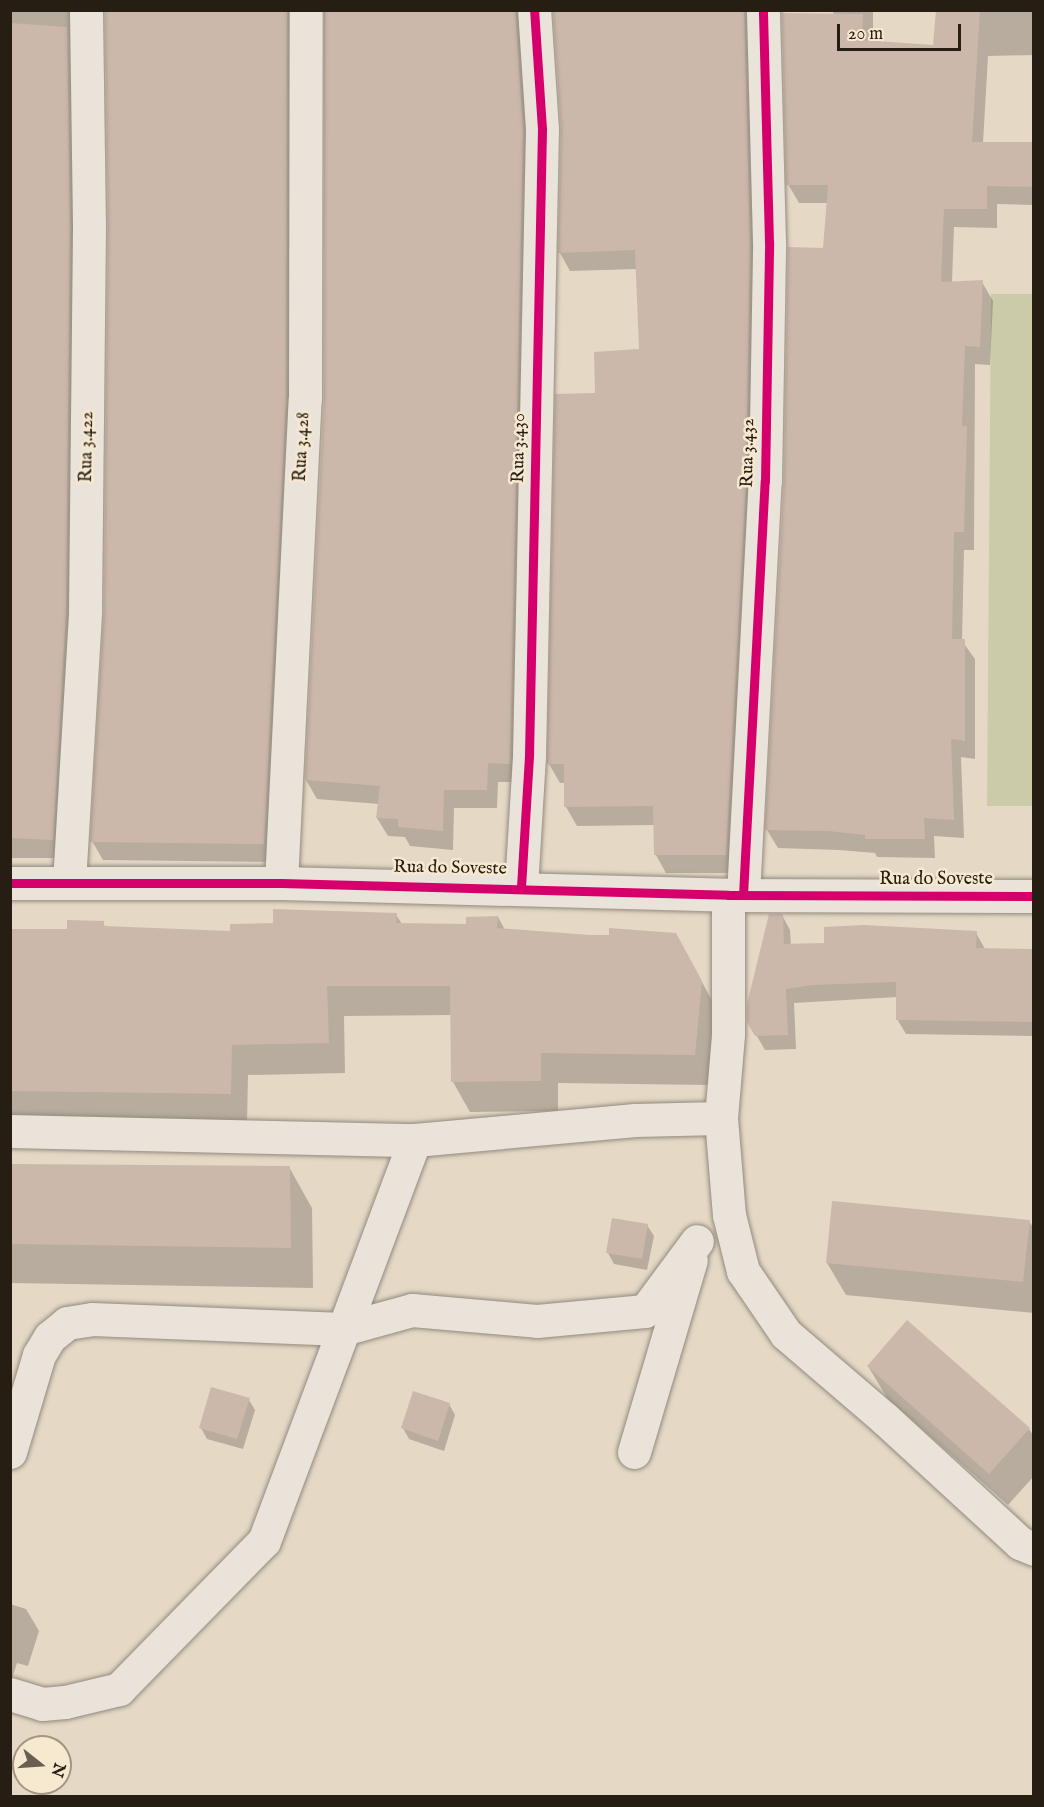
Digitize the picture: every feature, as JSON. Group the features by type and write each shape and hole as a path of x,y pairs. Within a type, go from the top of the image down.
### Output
{"street":[{"name":"Rua 3.422","path":"69,883 85,610 89,271 87,10"},
{"name":"Rua 3.428","path":"281,883 306,392 306,10"},
{"name":"Rua 3.430","path":"522,887 529,755 542,141 534,10"},
{"name":"Rua 3.432","path":"763,10 769,242 765,481 721,1118 729,1215 743,1271 786,1334 884,1418 1020,1543 1034,1549"},
{"name":"Rua do Soveste","path":"10,883 281,883 522,887 735,895 1034,896"},
{"path":"10,1131 415,1140 635,1120 721,1118"},
{"path":"10,1694 53,1703 119,1689 264,1541 415,1140"},
{"path":"10,1452 39,1355 50,1337 67,1323 92,1319 343,1329 412,1310 537,1321 645,1311 697,1241 729,1215"},
{"path":"634,1452 697,1241"}],"green space":[{"path":"991,294 1033,294 1033,806 987,806"}],"building":[{"path":"105,10 287,10 286,399 264,844 90,842 104,610 108,226"},
{"path":"325,10 515,10 523,129 510,764 488,763 487,790 444,790 443,831 398,827 398,819 376,818 380,786 305,780 324,400"},
{"path":"553,10 744,10 750,242 746,480 726,855 654,855 653,806 564,807 564,764 547,764 555,394 595,393 594,352 639,349 635,250 558,253 561,128"},
{"path":"936,10 980,10 972,142 1034,142 1034,187 987,186 987,209 944,209 941,282 983,280 980,347 965,346 962,426 967,426 964,532 954,532 952,639 965,639 965,741 951,739 954,820 924,818 925,839 865,839 865,835 828,831 765,830 784,481 788,247 823,248 828,185 786,185 782,13 863,14 862,40 933,45"},
{"path":"10,23 67,27 70,226 66,609 53,840 10,838"},
{"path":"273,909 397,913 396,923 466,924 466,917 498,916 497,928 590,935 609,935 609,928 676,933 702,981 695,1055 541,1053 541,1081 451,1082 450,986 327,986 329,1043 232,1045 231,1094 10,1091 10,929 67,929 67,920 104,921 104,926 230,931 230,924 273,923"},
{"path":"769,914 783,914 784,944 824,943 824,927 864,925 977,931 976,948 1033,949 1032,1022 896,1020 896,982 812,985 786,989 788,1035 755,1036 747,1022 747,1004"},
{"path":"10,1164 290,1166 291,1248 10,1244"},
{"path":"832,1201 1030,1220 1023,1282 826,1263"},
{"path":"612,1218 648,1224 642,1259 606,1253"},
{"path":"907,1320 1030,1428 989,1474 867,1366"},
{"path":"211,1387 250,1398 237,1439 199,1428"},
{"path":"413,1391 450,1403 438,1441 401,1428"}],"cycle path":[{"path":"521,887 529,755 542,129 534,10"},
{"path":"743,895 765,481 769,242 763,10"},
{"path":"10,883 281,883 728,895 1034,896"}]}
